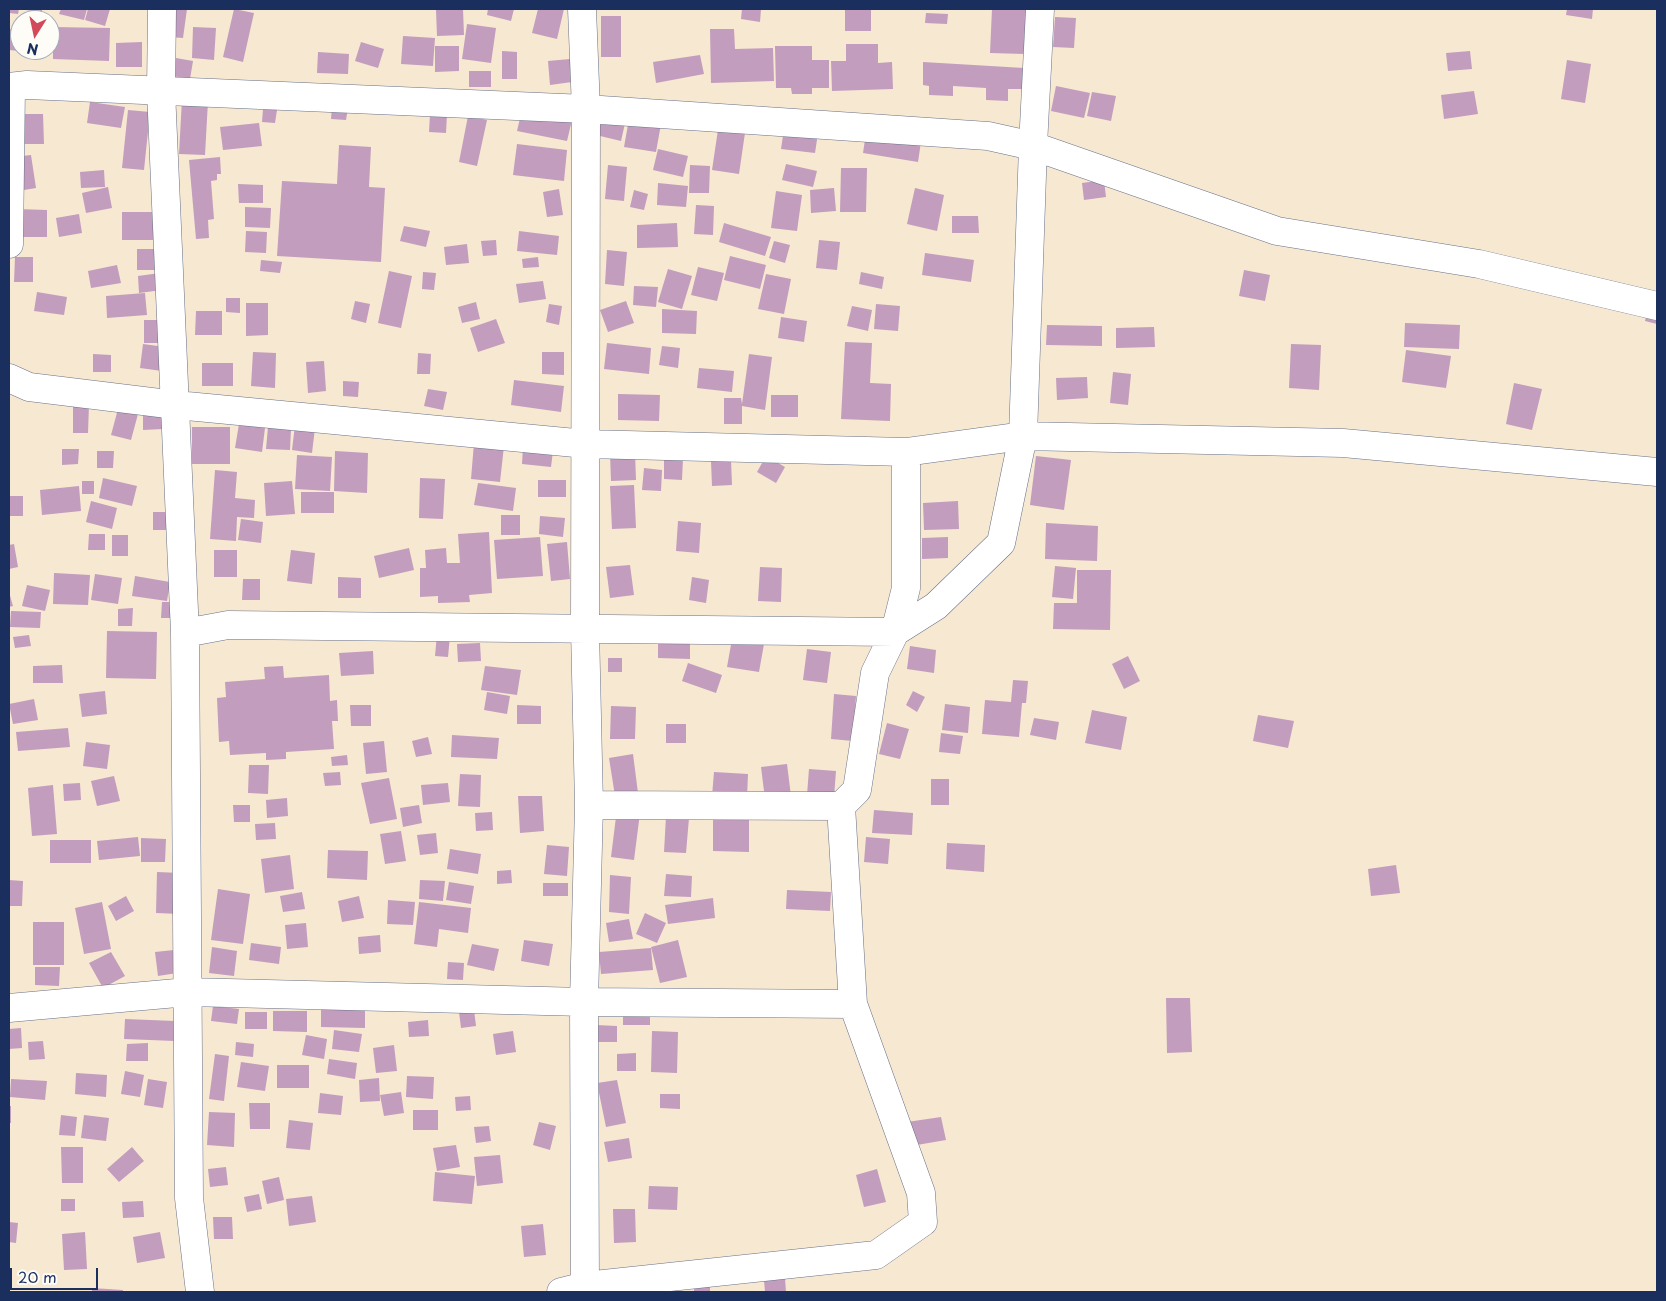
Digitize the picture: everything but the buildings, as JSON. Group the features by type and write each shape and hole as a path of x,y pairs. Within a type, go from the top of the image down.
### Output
{"street":[{"path":"162,9 161,91 185,633 189,1198 200,1292"},
{"path":"582,9 586,109 585,629 589,805 577,1290 876,1255 923,1222 921,1193 853,1004 840,806"},
{"path":"185,633 228,625 895,632 936,606 1001,543 1023,436 1033,146 1040,9"},
{"path":"9,244 10,87 27,85 586,109 988,136 1033,146 1277,231 1479,264 1657,306"},
{"path":"9,378 29,387 176,405 586,444 906,452 1023,436 1343,443 1657,472"},
{"path":"589,805 840,806 857,790 875,673 895,632 906,588 906,452"},
{"path":"9,1008 188,992 584,1002 853,1004"}]}
